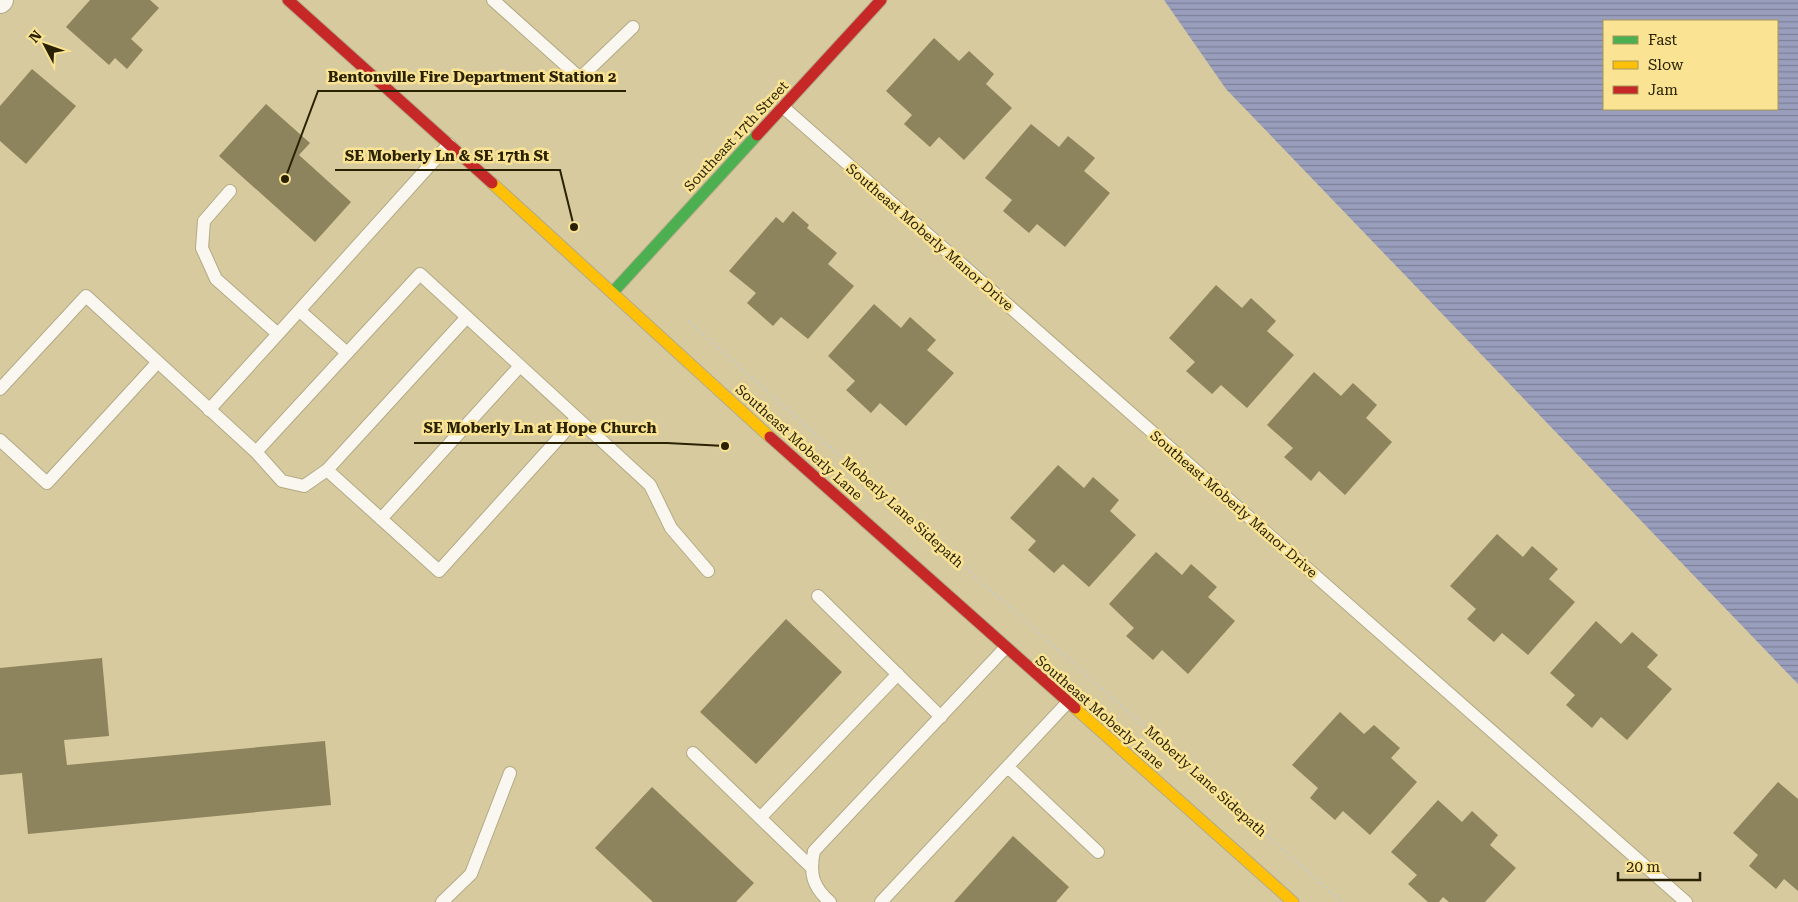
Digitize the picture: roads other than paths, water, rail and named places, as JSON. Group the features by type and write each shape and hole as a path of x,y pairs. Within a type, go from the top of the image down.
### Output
{"street":[{"name":"Southeast Moberly Lane","path":"288,0 613,292 745,415 1005,648 1294,902"},
{"name":"Southeast 17th Street","path":"613,292 880,0"}],"lane":[{"path":"493,0 580,78 633,27"},
{"name":"Southeast Moberly Manor Drive","path":"783,107 1686,902"},
{"path":"209,410 449,144"},
{"path":"230,192 204,221 202,248 216,279 278,334"},
{"path":"256,452 420,274 650,485 671,528 708,571"},
{"path":"0,389 86,296 256,452 282,481 304,486 327,470 467,317"},
{"path":"300,311 347,353"},
{"path":"0,440 47,483 157,363"},
{"path":"381,519 520,366"},
{"path":"327,470 438,571 578,418"},
{"path":"818,596 941,717"},
{"path":"830,902 821,894 813,882 811,867 814,852 1005,648"},
{"path":"760,818 898,674"},
{"path":"881,902 1068,703"},
{"path":"693,753 811,867"},
{"path":"1008,767 1098,852"},
{"path":"442,902 471,874 510,773"}],"water":[{"path":"1164,0 1798,0 1798,684 1226,89"}],"place":[{"name":"Bentonville Fire Department Station 2","path":"285,179"},
{"name":"SE Moberly Ln & SE 17th St","path":"574,227"},
{"name":"SE Moberly Ln at Hope Church","path":"725,446"}]}
